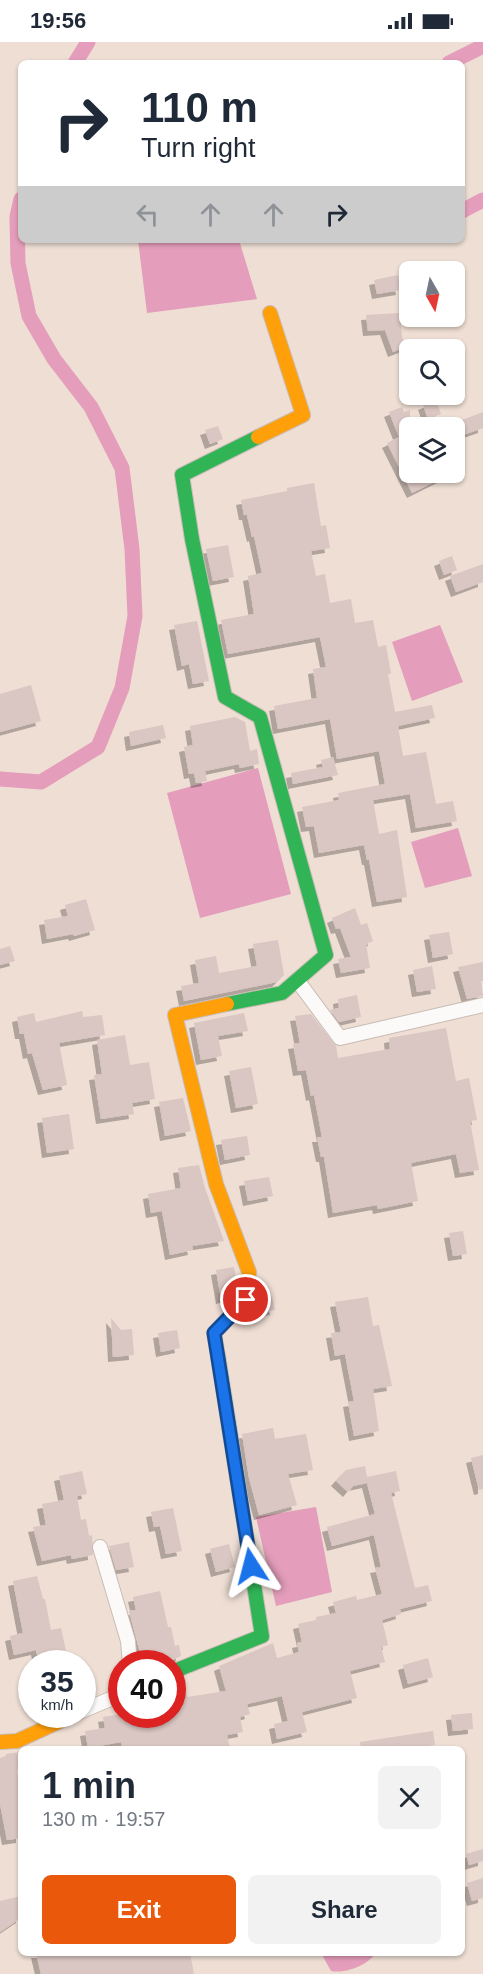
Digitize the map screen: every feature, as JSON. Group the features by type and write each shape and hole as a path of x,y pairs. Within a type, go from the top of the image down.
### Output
{"street":[{"path":"186,1666 262,1636 214,1333 246,1300 249,1272 216,1184 175,1015 282,993 326,955 260,717 225,697 192,538 182,475 303,415 270,313"},
{"path":"297,980 340,1038 483,1005"},
{"path":"100,1547 129,1650"},
{"path":"0,1742 32,1742 54,1728"}],"shaded area":[{"path":"138,243 240,243 257,299 147,313"},
{"path":"440,625 463,682 412,701 392,642"},
{"path":"258,768 291,894 200,918 167,793"},
{"path":"458,828 472,876 425,888 411,842"},
{"path":"316,1507 332,1592 276,1606 256,1517"},
{"path":"323,1956 373,1956 362,1965 349,1970 331,1971"}],"building":[{"path":"398,275 399,290 377,294 374,280"},
{"path":"399,313 399,327 401,327 403,339 399,339 399,350 393,352 385,330 368,331 366,315"},
{"path":"423,405 438,405 441,414 427,417"},
{"path":"402,407 404,412 410,410 410,417 399,417 399,437 389,412"},
{"path":"483,412 483,428 465,434 465,419"},
{"path":"218,426 223,439 210,444 205,430"},
{"path":"399,437 399,467 387,443"},
{"path":"314,483 321,526 326,525 330,548 311,551 316,576 325,574 330,603 351,599 355,623 373,620 378,647 386,645 391,674 388,674 395,712 432,705 435,718 398,726 403,756 426,752 436,804 453,801 457,821 416,828 410,794 373,800 379,834 397,830 407,897 377,902 364,845 319,853 314,826 306,827 302,807 339,800 338,793 385,784 379,751 337,759 330,719 278,729 274,706 317,698 313,669 326,667 320,637 228,654 221,620 254,614 248,576 262,573 254,536 252,537 247,515 244,515 241,500"},
{"path":"407,483 432,483 412,493"},
{"path":"228,545 234,577 213,581 206,549"},
{"path":"452,556 457,570 444,575 439,561"},
{"path":"483,564 483,582 456,592 450,576"},
{"path":"197,621 209,681 193,684 189,664 182,666 174,625"},
{"path":"31,685 41,721 0,732 0,694"},
{"path":"235,717 245,722 250,751 257,749 259,764 240,768 239,764 205,771 207,781 196,783 194,773 189,774 184,747 193,745 190,726"},
{"path":"163,725 166,738 131,746 129,732"},
{"path":"333,757 338,775 293,784 291,773 323,767 321,760"},
{"path":"86,899 95,930 74,936 73,934 47,939 44,920 68,916 65,905"},
{"path":"355,908 361,925 367,923 373,941 366,944 370,968 341,973 338,959 351,957 340,928 336,929 332,918"},
{"path":"449,932 453,954 433,958 429,935"},
{"path":"278,940 284,975 277,982 184,1001 181,986 199,983 195,960 216,956 219,973 257,966 253,944"},
{"path":"10,946 15,961 0,965 0,949"},
{"path":"483,962 483,981 481,981 483,996 467,999 458,967"},
{"path":"432,966 436,989 417,992 413,970"},
{"path":"357,995 361,1017 339,1022 330,1010 339,1008 338,999"},
{"path":"82,1011 83,1017 102,1015 105,1035 59,1043 67,1085 43,1090 32,1053 28,1054 24,1034 20,1034 17,1017 34,1013 36,1022"},
{"path":"244,1013 248,1031 218,1036 222,1056 201,1060 194,1023"},
{"path":"311,1014 336,1046 338,1058 390,1049 389,1038 446,1028 456,1081 469,1078 477,1120 470,1121 479,1170 460,1173 456,1154 411,1163 418,1201 378,1209 377,1205 333,1213 324,1157 321,1157 317,1137 322,1137 314,1095 311,1096 306,1070 298,1071 293,1044 300,1043 295,1016"},
{"path":"125,1035 130,1065 149,1062 155,1099 132,1103 134,1114 101,1119 94,1075 102,1074 97,1040"},
{"path":"251,1067 258,1104 236,1108 229,1071"},
{"path":"183,1098 191,1131 165,1136 159,1102"},
{"path":"69,1114 74,1149 47,1153 42,1118"},
{"path":"247,1136 250,1155 225,1160 221,1140"},
{"path":"199,1165 224,1241 192,1246 193,1250 170,1255 162,1211 151,1213 148,1194 181,1188 178,1168"},
{"path":"269,1177 273,1196 248,1201 244,1181"},
{"path":"463,1231 467,1254 453,1256 449,1233"},
{"path":"234,1267 235,1295 221,1299 216,1270"},
{"path":"272,1297 275,1310 253,1314 258,1300"},
{"path":"368,1297 373,1326 379,1325 392,1386 373,1389 379,1431 354,1436 348,1402 354,1401 345,1354 335,1356 331,1333 341,1332 335,1302"},
{"path":"111,1318 121,1330 132,1329 134,1355 113,1357"},
{"path":"177,1330 180,1348 161,1352 158,1333"},
{"path":"273,1428 275,1439 306,1434 313,1470 288,1474 297,1505 259,1515 249,1478 242,1434"},
{"path":"483,1455 483,1489 479,1490 471,1458"},
{"path":"365,1466 367,1477 396,1471 400,1491 391,1493 415,1588 428,1585 432,1601 400,1609 401,1614 382,1620 388,1645 381,1647 385,1662 350,1671 357,1698 302,1712 307,1732 277,1739 274,1724 288,1721 282,1696 247,1704 250,1714 240,1717 243,1732 227,1735 229,1746 122,1746 121,1742 88,1746 85,1731 105,1728 103,1717 108,1716 108,1728 186,1728 186,1691 187,1697 226,1691 219,1666 273,1643 277,1658 299,1652 297,1643 302,1642 298,1624 336,1613 333,1602 356,1596 357,1600 382,1594 375,1568 381,1567 374,1535 332,1546 327,1527 375,1514 367,1483 353,1486 348,1492 336,1481 346,1470"},
{"path":"82,1471 87,1494 77,1496 81,1520 86,1519 89,1536 92,1535 93,1555 72,1559 71,1555 42,1561 33,1527 46,1525 42,1504 64,1500 59,1476"},
{"path":"173,1508 182,1551 166,1554 160,1526 154,1527 151,1512"},
{"path":"129,1542 134,1567 116,1570 109,1546"},
{"path":"229,1544 235,1567 216,1572 210,1549"},
{"path":"37,1576 43,1599 45,1599 51,1630 61,1628 66,1650 18,1650 18,1654 14,1655 10,1636 23,1633 13,1581"},
{"path":"160,1591 168,1627 171,1627 175,1646 179,1645 180,1650 139,1650 129,1611 136,1610 133,1597"},
{"path":"428,1658 433,1677 408,1684 403,1665"},
{"path":"472,1713 473,1729 453,1731 451,1715"},
{"path":"433,1731 435,1745 361,1746 360,1742"},
{"path":"18,1752 18,1838 7,1840 0,1804 0,1758 6,1754"},
{"path":"483,1849 483,1861 469,1865 466,1854"},
{"path":"483,1878 483,1898 472,1901 467,1883"},
{"path":"18,1897 18,1920 0,1932 0,1901"},
{"path":"37,1956 191,1956 194,1974 41,1974"}],"waterway":[{"path":"77,60 88,42"},
{"path":"455,60 483,46"},
{"path":"465,209 483,200"},
{"path":"0,779 41,782 98,747 122,688 135,616 132,549 122,468 91,407 54,359 29,316 18,263 18,212"}],"traffic: fast":[{"path":"227,1004 282,993 326,955 260,717 225,697 192,539 182,475 258,437"},
{"path":"186,1666 262,1636 218,1356"}],"traffic: slow":[{"path":"258,437 303,415 270,313"},
{"path":"218,1356 214,1333 246,1300 249,1272 216,1184 175,1015 227,1004"},
{"path":"0,1742 17,1741 45,1728"}],"route":[{"path":"246,1300 214,1333 251,1566"}]}
